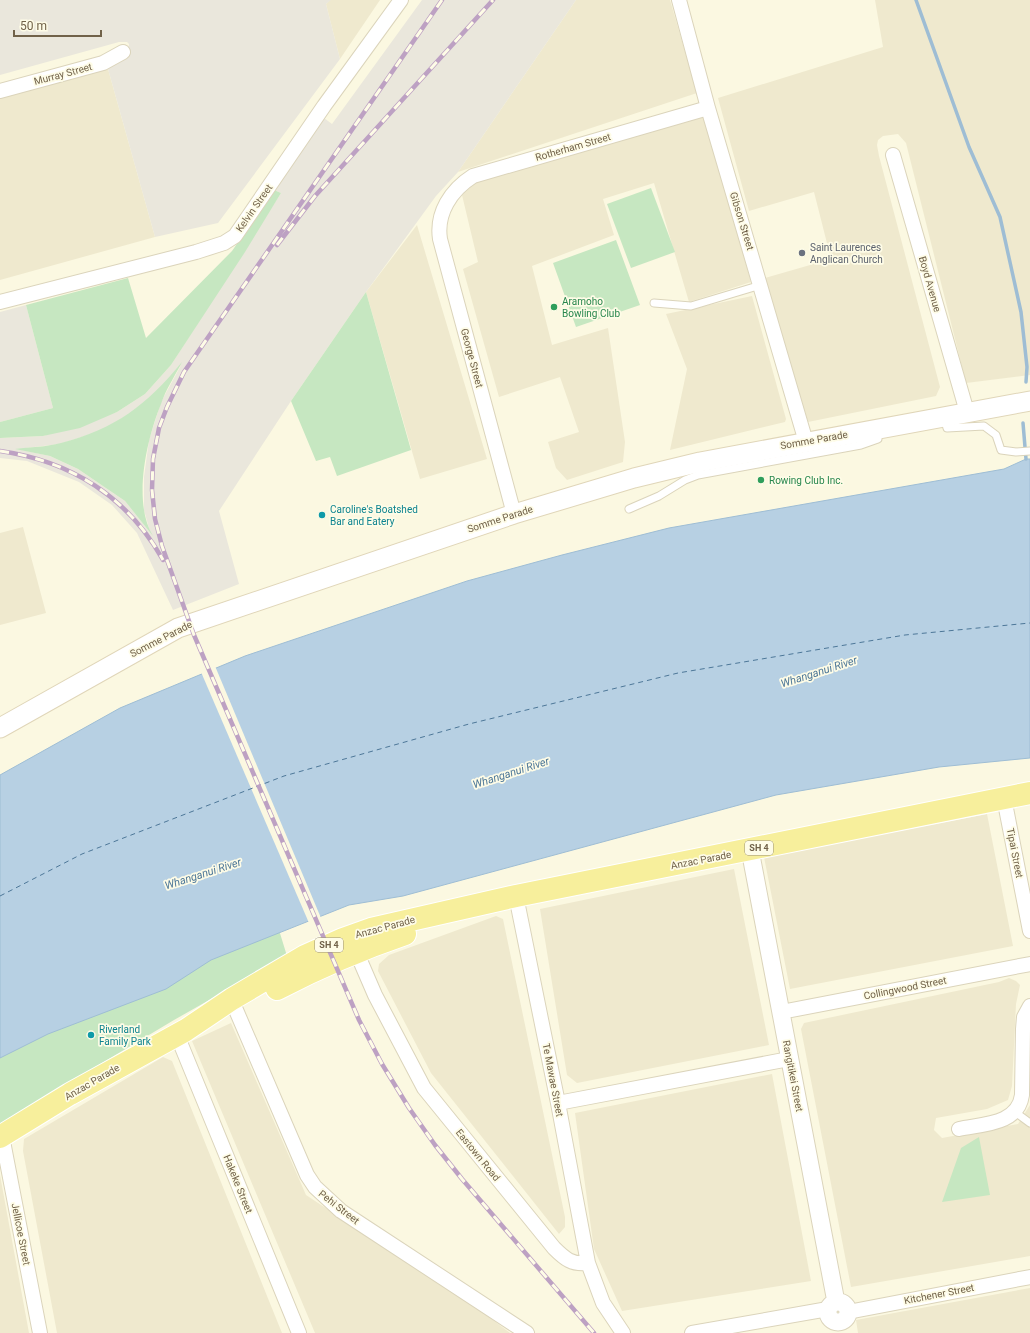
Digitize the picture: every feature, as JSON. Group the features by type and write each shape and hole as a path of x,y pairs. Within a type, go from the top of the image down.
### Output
{"main road":[{"name":"Somme Parade","path":"0,728 178,628 514,514 634,478 734,454 1030,401"},
{"name":"Anzac Parade","path":"181,1032 236,1010 320,966 356,951 489,904 516,896 1030,793"},
{"name":"Anzac Parade","path":"1,1137 76,1091 181,1032 232,999 305,956 342,939 385,926 489,904"}],"street":[{"name":"Kelvin Street","path":"0,302 196,252 224,243 235,236 324,106 401,0"},
{"name":"Gibson Street","path":"679,0 708,108 806,442"},
{"name":"Murray Street","path":"0,91 103,63 123,52"},
{"name":"Rotherham Street","path":"448,202 465,181 482,173 708,108"},
{"name":"Boyd Avenue","path":"894,155 967,412"},
{"name":"George Street","path":"448,202 439,220 440,239 514,514"},
{"name":"Tipai Street","path":"1004,798 1030,931"},
{"name":"Rangitikei Street","path":"750,850 839,1316"},
{"name":"Te Mawae Street","path":"516,896 558,1103 588,1263"},
{"name":"Eastown Road","path":"356,951 375,995 424,1088 554,1248 563,1257 574,1264 588,1263"},
{"name":"Collingwood Street","path":"781,1012 1030,964"},
{"path":"959,1129 1000,1121 1010,1117 1015,1112 1022,1100 1024,1017 1030,1006"},
{"name":"Pehi Street","path":"236,1010 307,1175 315,1187 341,1211 527,1333"},
{"name":"Hakeke Street","path":"181,1032 299,1333"},
{"path":"558,1103 789,1060"},
{"name":"Jellicoe Street","path":"1,1137 40,1333"},
{"path":"588,1263 603,1303 623,1333"},
{"name":"Kitchener Street","path":"692,1333 839,1316 1030,1277"}],"lane":[{"path":"654,303 691,306 761,285"},
{"path":"944,417 947,428 984,426 996,435 1001,450 1016,452 1030,451"},
{"path":"629,509 659,496 685,480 711,471 861,445 878,439 878,428"},
{"path":"1015,1112 1030,1123"}],"shaded area":[{"path":"0,0 331,0 326,4 340,59 218,223 155,237 108,69 128,51 129,44 127,42 119,42 0,75"},
{"path":"330,0 380,0 340,59 326,4"},
{"path":"422,0 576,0 458,172 436,196 366,292 291,401 219,511 239,584 173,610 137,533 112,505 79,482 27,461 0,458 0,438 43,436 117,412 145,394 171,365 281,193 274,190 324,118 332,124","holes":["181,365 161,402 149,440 144,477 144,510 150,532 125,501 78,469 50,456 17,449 60,444 103,430 136,410 163,386"]},
{"path":"576,0 670,0 697,93 458,172"},
{"path":"875,0 1030,0 1030,375 966,383 906,143 898,134 883,136 878,140 877,145 879,156 940,387 936,396 808,422 765,278 831,259 814,192 749,211 718,98 883,47"},
{"path":"108,69 155,237 0,280 0,98"},
{"path":"704,115 751,282 689,302 654,183 603,199 614,235 532,266 552,345 608,328 625,442 623,462 567,480 556,468 548,442 579,432 560,377 499,397 463,269 478,262 462,195 473,182"},
{"path":"417,225 487,459 420,479 366,292"},
{"path":"752,296 786,419 785,422 670,450 687,369 666,314"},
{"path":"26,305 53,408 0,422 0,312"},
{"path":"23,527 46,613 0,625 0,533"},
{"path":"987,814 1013,946 790,989 764,857"},
{"path":"734,869 769,1045 577,1083 567,1075 540,909"},
{"path":"496,916 503,919 565,1217 565,1227 559,1234 431,1073 378,971 379,964 389,955"},
{"path":"1009,978 1016,981 1020,985 1016,1004 1012,1086 1008,1100 987,1109 936,1118 934,1130 942,1138 1018,1124 1030,1105 1030,1256 851,1287 801,1029 804,1023 999,982"},
{"path":"231,1023 306,1195 477,1308 510,1333 315,1333 192,1041"},
{"path":"163,1057 172,1061 282,1333 57,1333 23,1151 24,1139"},
{"path":"772,1074 811,1281 622,1311 594,1249 575,1113"},
{"path":"0,1175 29,1333 0,1333"},
{"path":"1030,1288 1030,1333 858,1333 856,1320"}],"green space":[{"path":"651,188 675,252 631,268 607,204"},
{"path":"274,190 281,193 245,252 171,365 145,394 117,412 80,428 43,436 0,438 0,422 53,408 26,305 128,278 146,338 232,251"},
{"path":"616,240 640,305 576,327 553,263"},
{"path":"366,292 411,450 337,476 330,457 316,461 291,401"},
{"path":"182,362 163,398 151,434 144,470 143,506 147,522 153,536 125,501 78,469 50,456 15,449 61,443 114,423 143,403"},
{"name":"Riverland Family Park","path":"279,930 287,956 174,1020 0,1124 0,1051"},
{"path":"979,1137 990,1195 942,1202 961,1148"}],"water":[{"name":"Whanganui River","path":"1026,459 1030,459 1030,758 939,767 776,795 403,896 349,905 211,960 166,989 48,1034 0,1058 0,775 120,708 245,656 467,581 669,528 1004,469"}],"pier":[{"path":"215,666 321,918 309,923 201,672"}],"waterway":[{"path":"916,0 969,147 1000,217 1021,312 1027,367 1026,382"},
{"path":"1023,423 1026,459"}],"ferry route":[{"path":"0,896 82,854 284,776 469,724 678,673 905,635 1030,623"}],"railway":[{"path":"442,0 184,372 167,407 159,428 153,459 152,490 155,519 162,546 194,635 359,1020 382,1064 409,1108 435,1145 462,1179 594,1333"},
{"path":"277,245 315,196 493,0"},
{"path":"0,451 26,456 50,463 74,473 95,486 115,500 133,518 149,538 163,560"}],"place":[{"name":"Saint Laurences Anglican Church","path":"802,253"},
{"name":"Aramoho Bowling Club","path":"554,307"},
{"name":"Rowing Club Inc.","path":"761,480"},
{"name":"Caroline's Boatshed Bar and Eatery","path":"322,515"},
{"name":"Riverland Family Park","path":"91,1035"}]}
